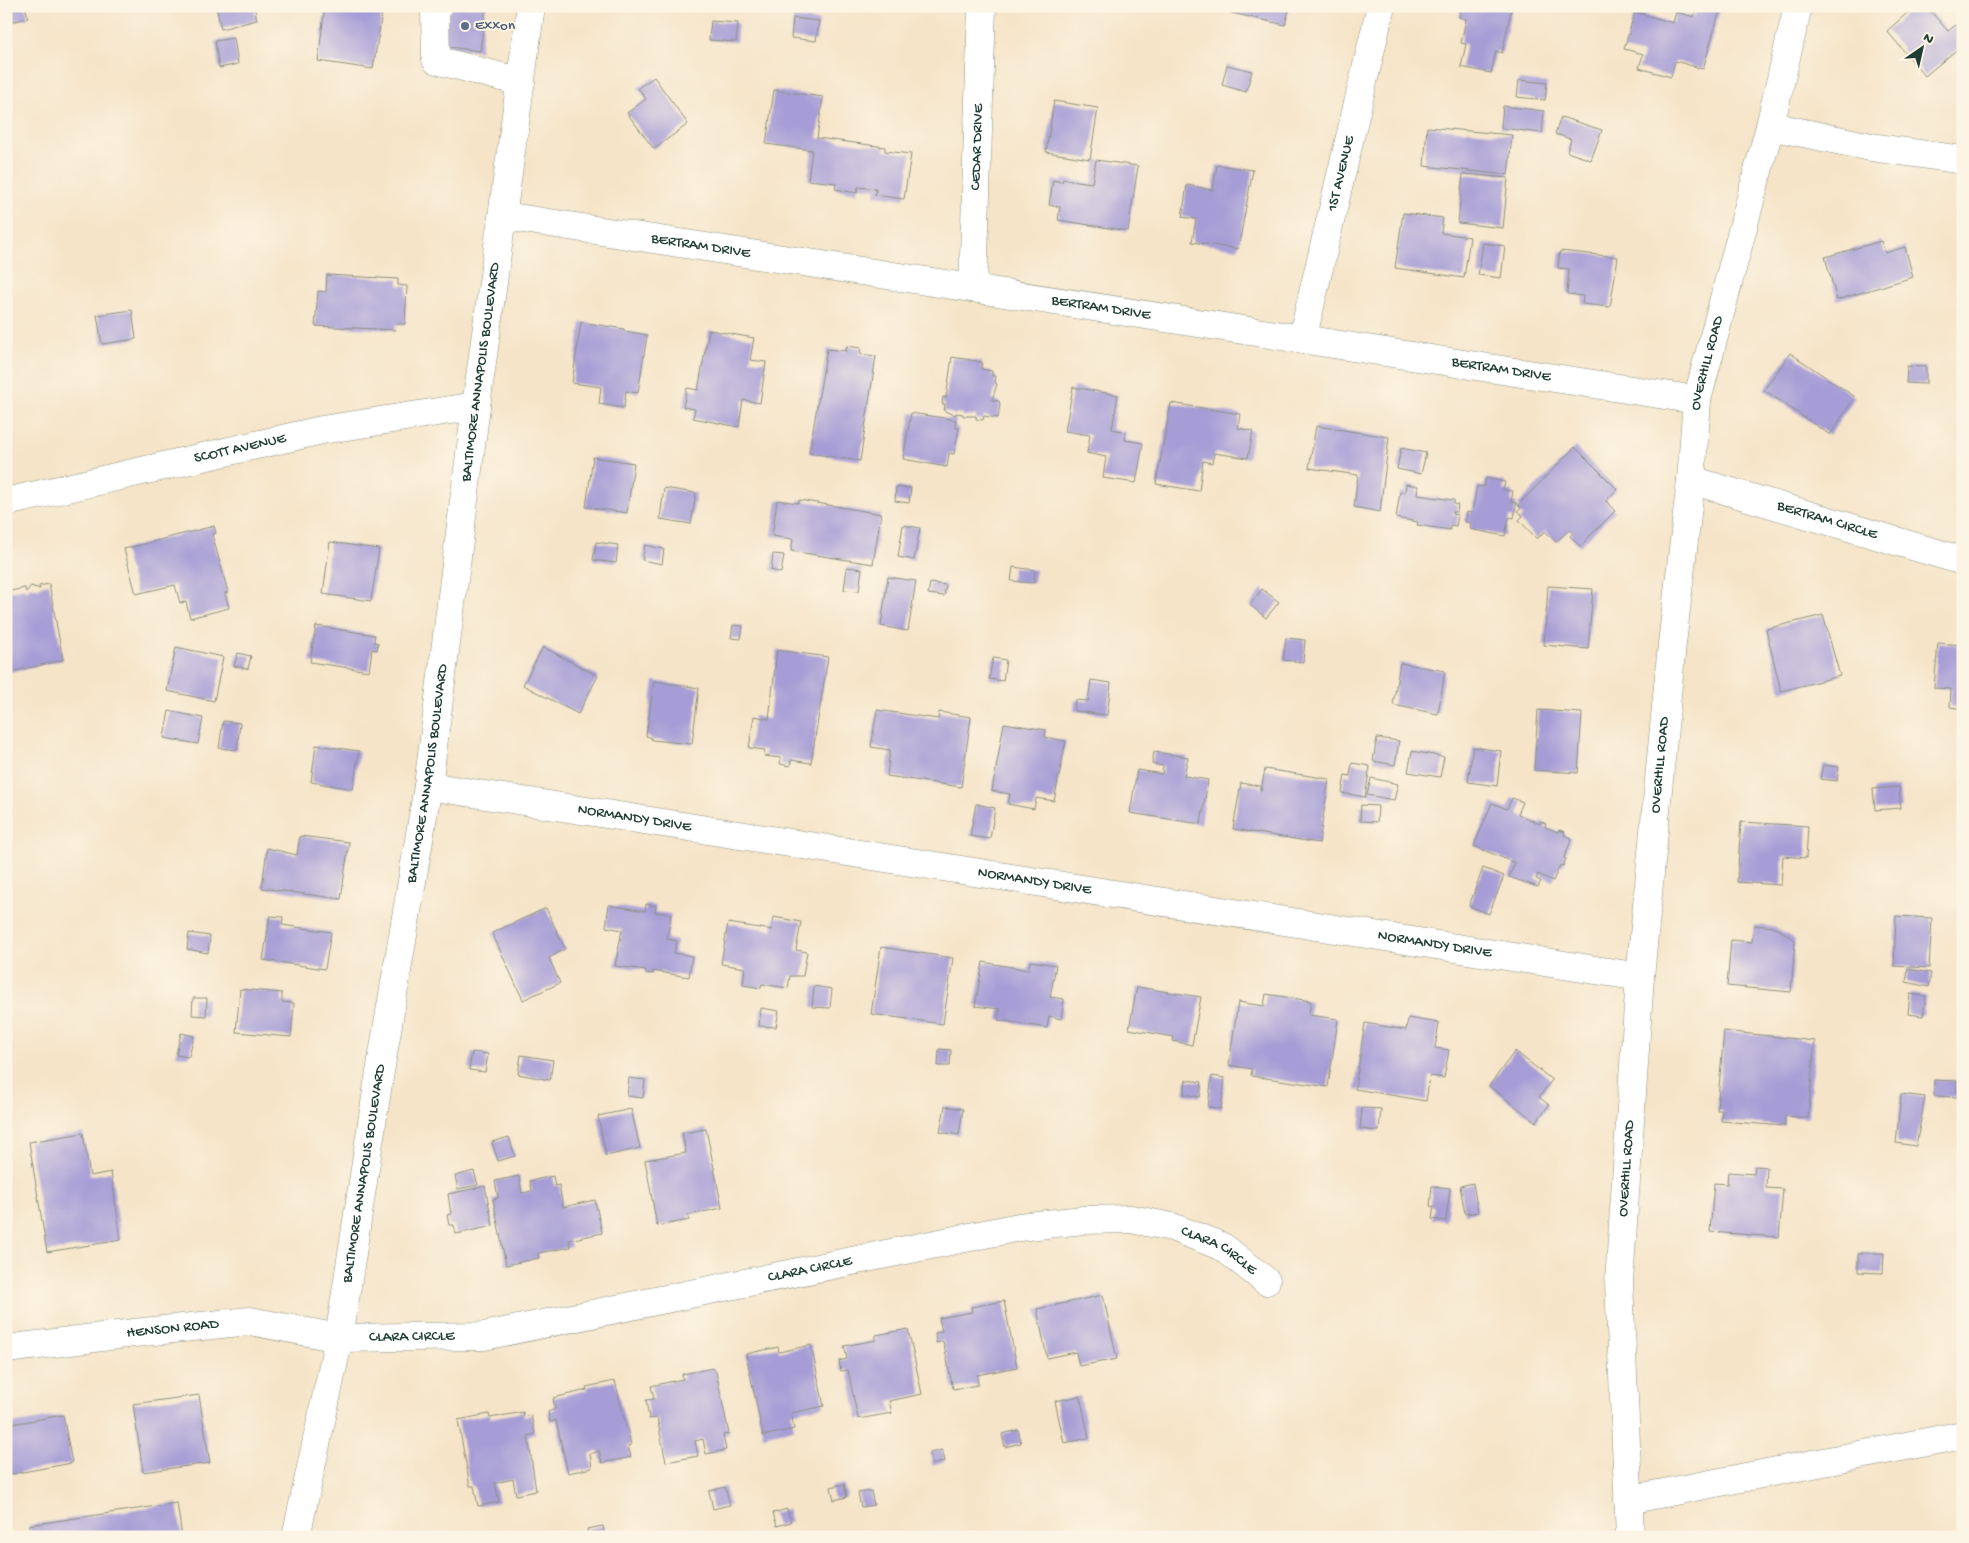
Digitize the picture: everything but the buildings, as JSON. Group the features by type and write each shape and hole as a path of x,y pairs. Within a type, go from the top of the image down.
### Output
{"street":[{"path":"438,6 435,9 436,60 521,82"},
{"name":"BALTIMORE ANNAPOLIS BOULEVARD","path":"296,1537 339,1338 378,1084 428,786 476,406 504,216 531,6"},
{"name":"CEDAR DRIVE","path":"973,288 982,6"},
{"name":"1ST AVENUE","path":"1302,340 1381,6"},
{"name":"OVERHILL ROAD","path":"1630,1537 1619,1282 1640,978 1672,644 1692,480 1697,400 1770,126 1798,6"},
{"path":"1770,126 1871,148 1963,160"},
{"name":"BERTRAM DRIVE","path":"504,216 1697,400"},
{"name":"SCOTT AVENUE","path":"6,502 322,430 476,406"},
{"name":"BERTRAM CIRCLE","path":"1692,480 1963,561"},
{"name":"NORMANDY DRIVE","path":"428,786 1640,978"},
{"name":"CLARA CIRCLE","path":"339,1338 484,1336 1019,1226 1083,1220 1131,1219 1172,1227 1223,1246 1266,1282"},
{"name":"HENSON ROAD","path":"6,1349 134,1333 250,1322 339,1338"},
{"path":"1628,1500 1963,1435"}],"place":[{"name":"Exxon","path":"465,26"}]}
